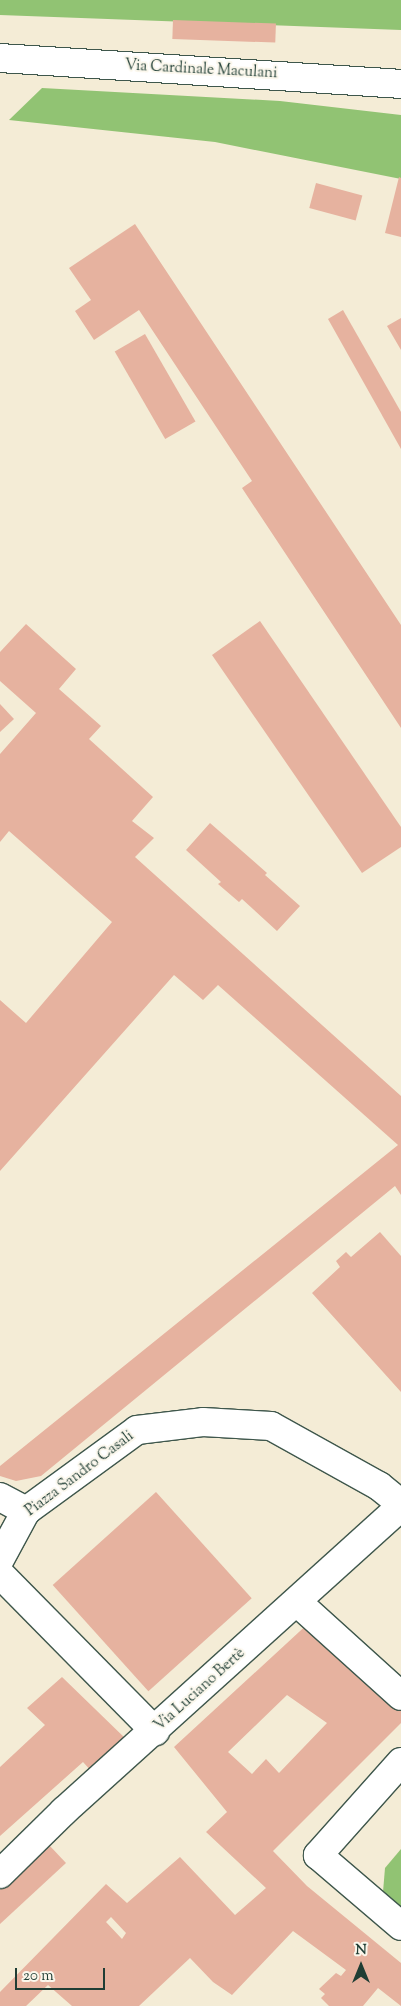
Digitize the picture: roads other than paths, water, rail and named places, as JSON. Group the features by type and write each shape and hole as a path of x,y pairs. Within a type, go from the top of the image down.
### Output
{"street":[{"name":"Via Cardinale Maculani","path":"0,58 401,84"},
{"name":"Piazza Sandro Casali","path":"0,1559 26,1511 137,1430 204,1422 271,1426 379,1486 401,1506"},
{"path":"0,1497 26,1511"},
{"name":"Via Luciano Bertè","path":"0,1874 64,1811 401,1506"},
{"path":"0,1574 154,1731"},
{"path":"297,1602 401,1696"},
{"path":"401,1762 318,1855 401,1926"}]}
